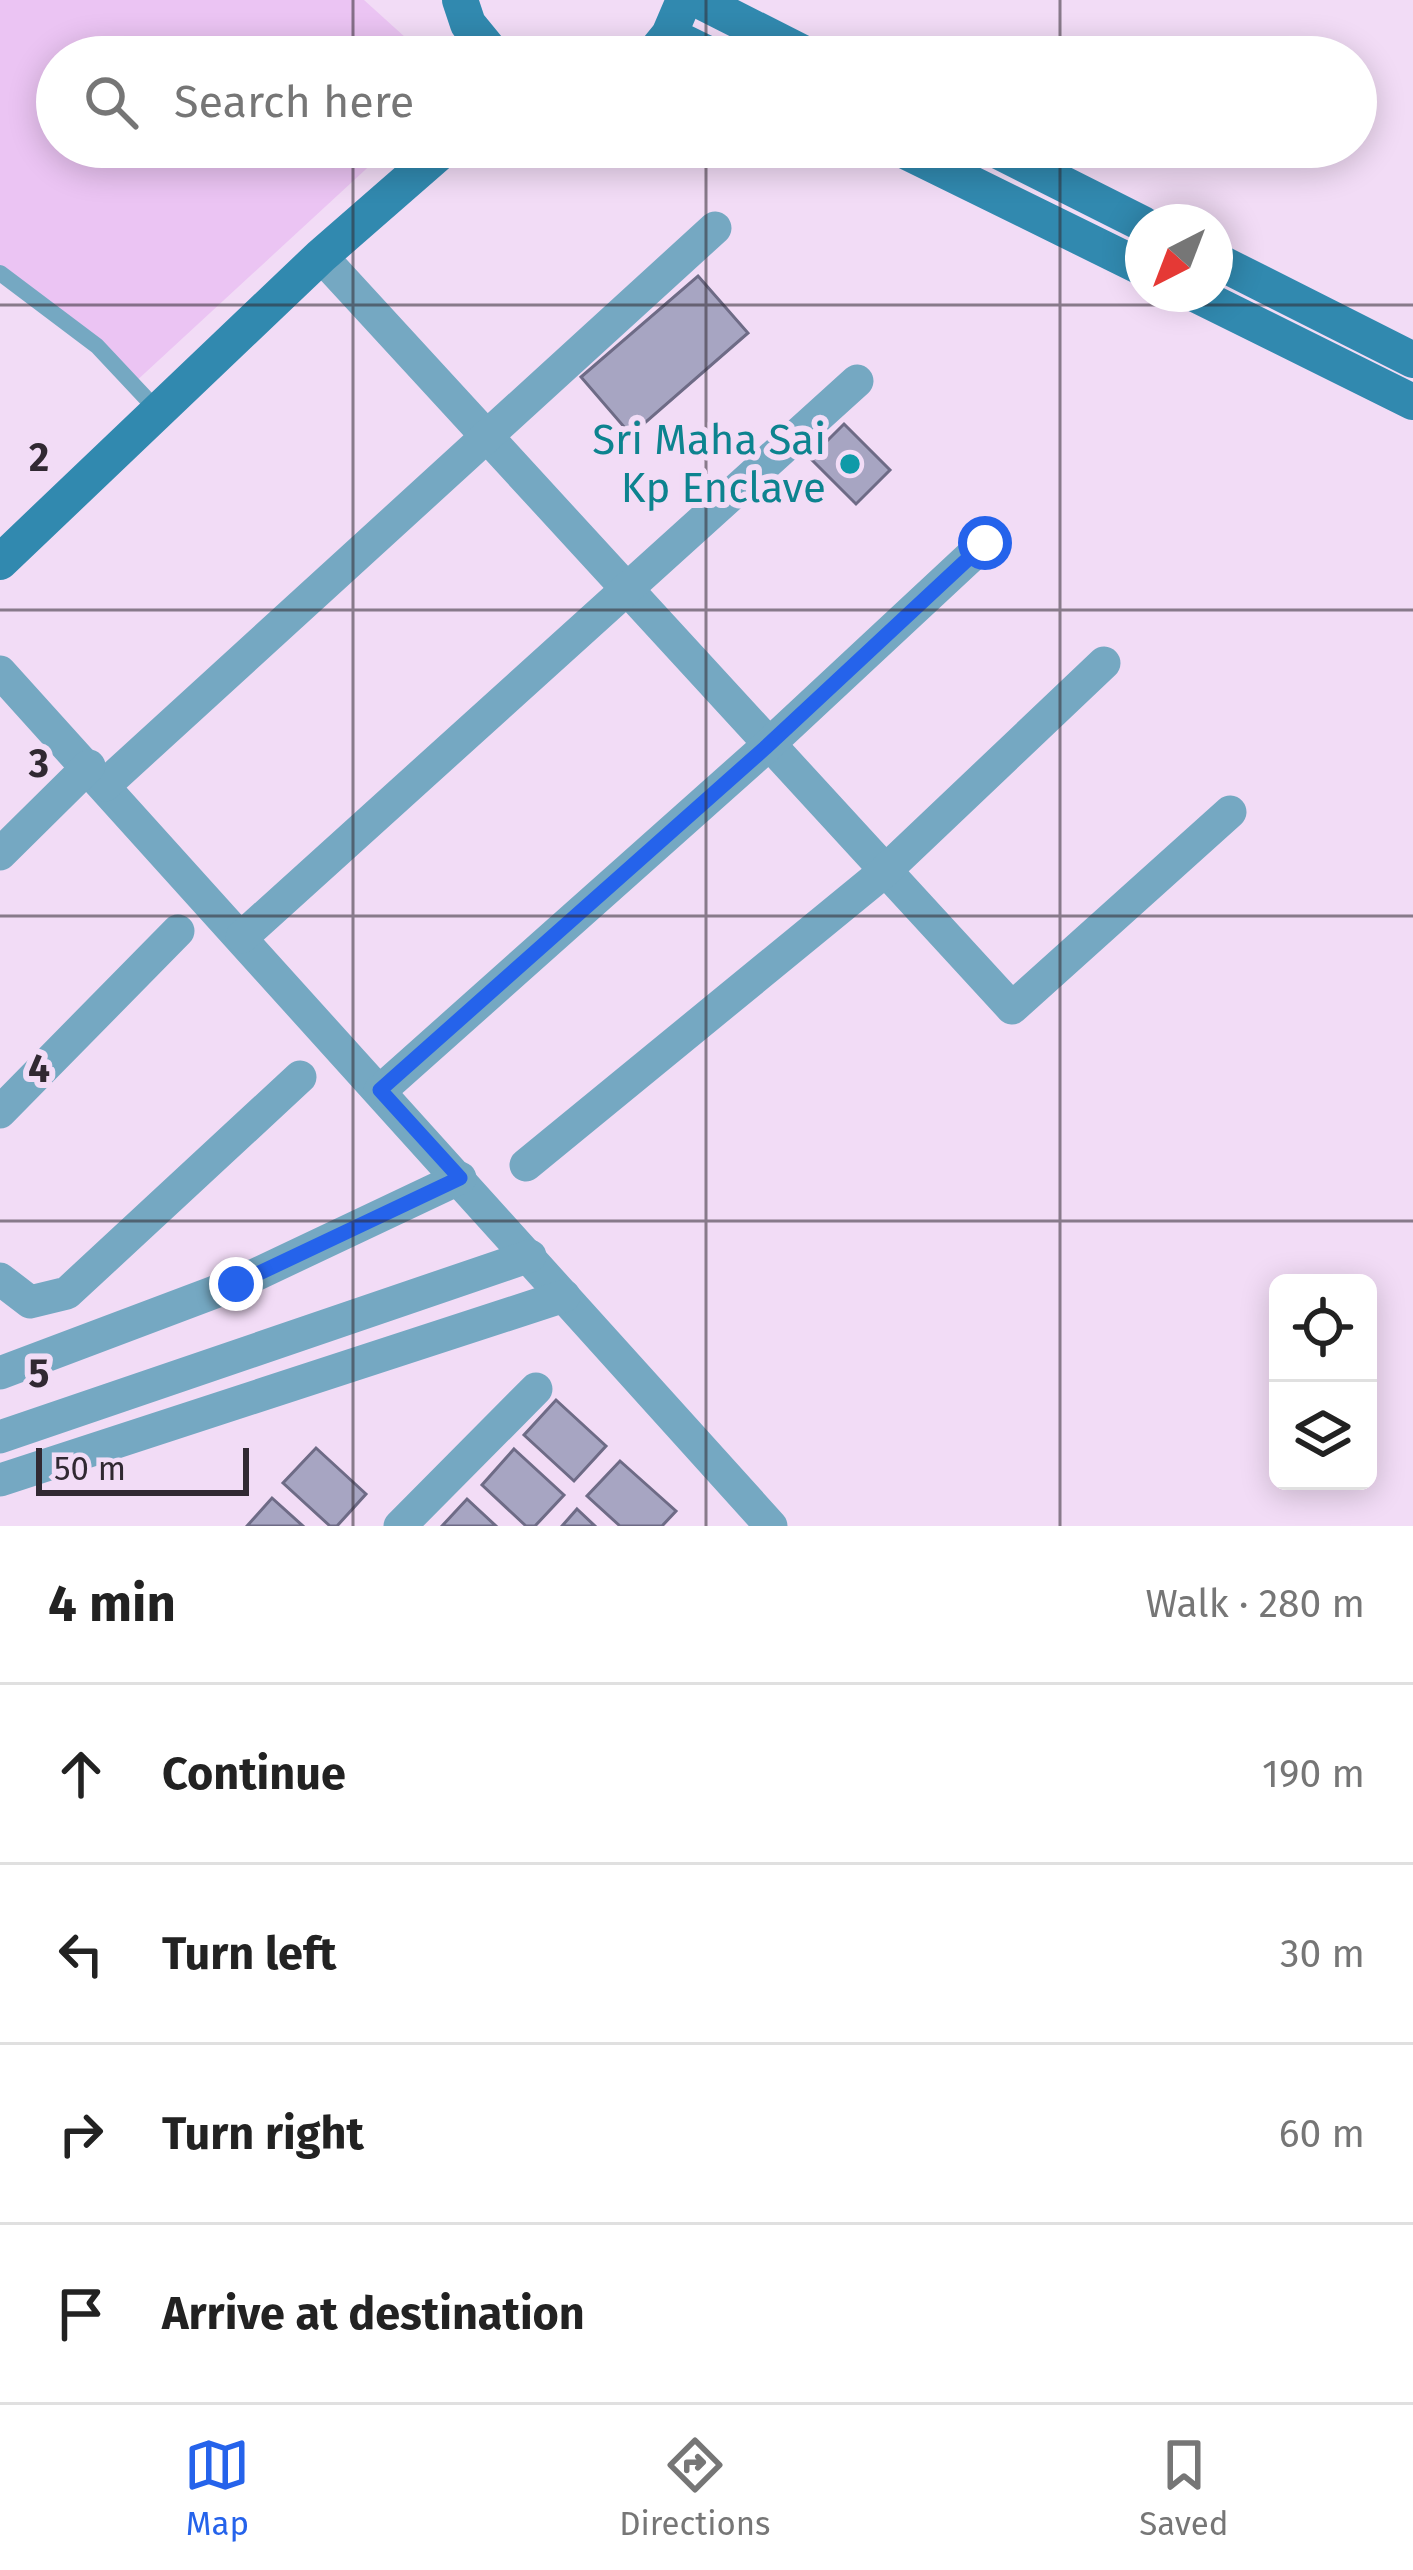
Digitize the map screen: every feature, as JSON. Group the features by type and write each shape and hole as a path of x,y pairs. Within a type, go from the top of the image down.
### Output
{"main road":[{"path":"460,0 478,36"},
{"path":"665,36 684,0"},
{"path":"698,0 769,36"},
{"path":"0,562 321,256 422,168"},
{"path":"940,168 1125,259"},
{"path":"1032,168 1125,215"},
{"path":"1233,269 1413,360"},
{"path":"1232,312 1413,401"}],"street":[{"path":"0,854 97,776 488,435 715,228"},
{"path":"321,256 1012,1009 1231,812"},
{"path":"242,937 857,381"},
{"path":"380,1090 770,743 985,543"},
{"path":"526,1165 885,871 1104,663"},
{"path":"0,672 771,1526"},
{"path":"0,1112 178,931"},
{"path":"0,1279 30,1302 67,1293 300,1077"},
{"path":"0,1373 236,1284 460,1178"},
{"path":"0,1436 530,1256"},
{"path":"0,1480 564,1296"},
{"path":"400,1526 536,1389"}],"lane":[{"path":"0,274 97,346 159,411"}],"shaded area":[{"path":"0,0 364,0 404,36 36,36 36,168 367,168 133,384 0,278"}],"building":[{"path":"698,276 748,333 631,435 581,377"},
{"name":"Sri Maha Sai Kp Enclave","path":"844,424 890,470 856,504 810,458"},
{"path":"556,1400 606,1446 574,1481 524,1435"},
{"path":"316,1448 366,1494 337,1526 330,1526 283,1483"},
{"path":"514,1449 564,1495 535,1526 526,1526 482,1485"},
{"path":"620,1461 676,1511 662,1526 620,1526 587,1496"},
{"path":"272,1498 303,1526 247,1526"},
{"path":"467,1499 496,1526 442,1526"},
{"path":"577,1509 595,1526 562,1526"}],"place":[{"name":"Sri Maha Sai Kp Enclave","path":"850,464"}],"route":[{"path":"236,1284 460,1178 380,1090 765,748 985,543"}]}
